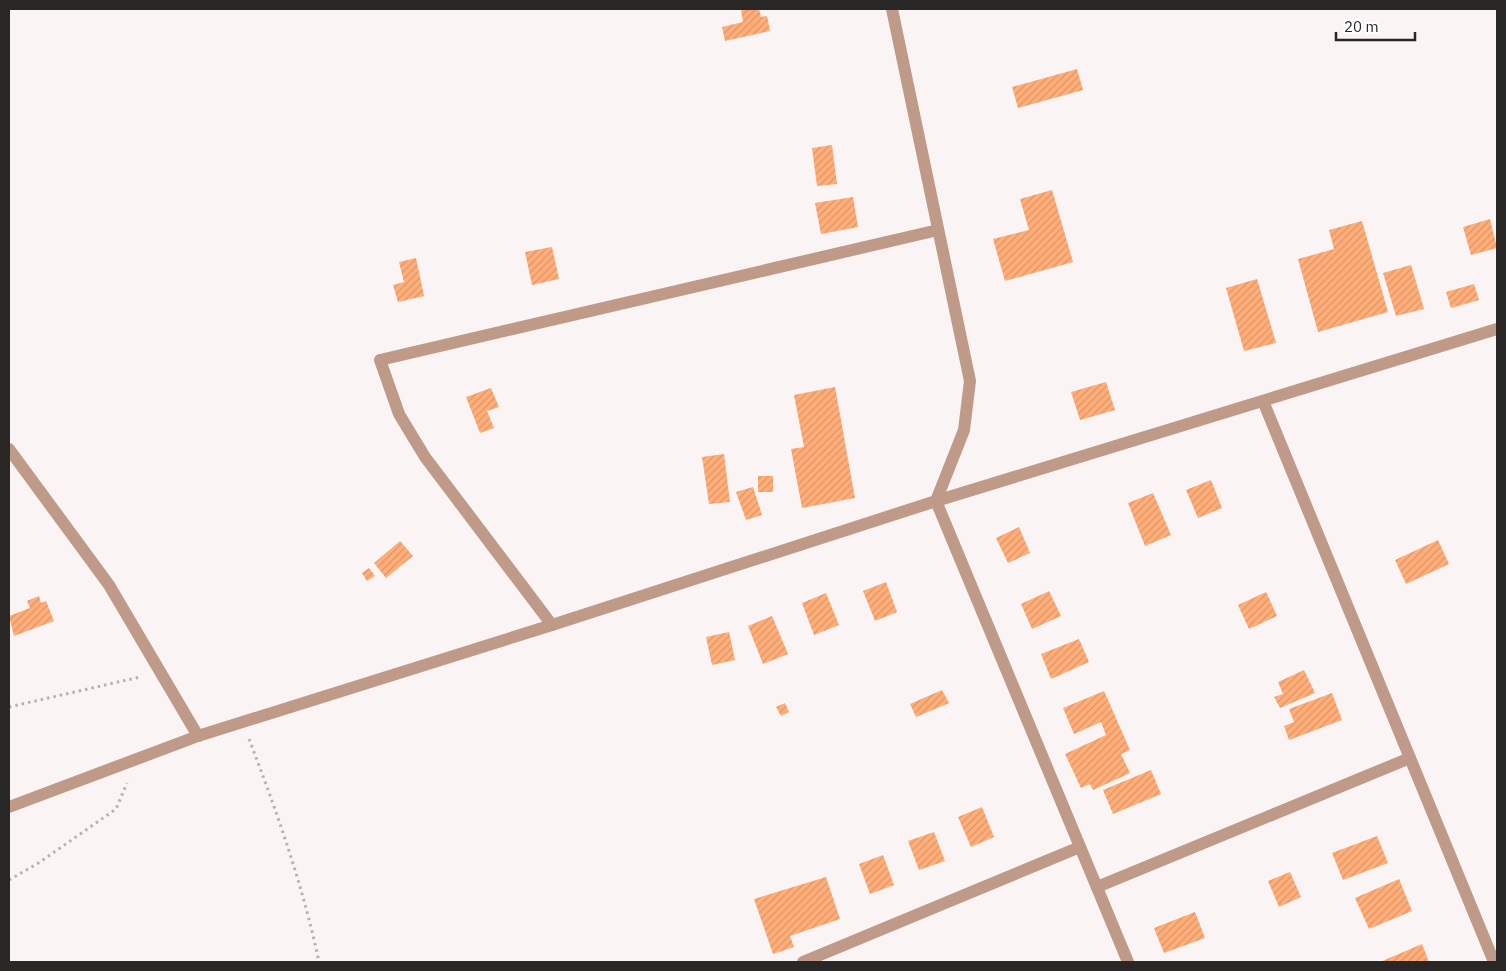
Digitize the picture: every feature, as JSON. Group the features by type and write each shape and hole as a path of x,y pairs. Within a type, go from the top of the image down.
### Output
{"street":[{"path":"892,9 970,381 964,430 936,501 1128,962"},
{"path":"552,625 425,457 399,414 380,360 938,230"},
{"path":"9,807 198,736 552,625 936,501 1497,329"},
{"path":"1263,401 1494,962"},
{"path":"9,449 109,585 198,736"},
{"path":"1096,887 1410,758"},
{"path":"803,962 1080,847"}],"path":[{"path":"9,707 160,672"},
{"path":"243,722 280,824 311,923 319,962"},
{"path":"9,880 40,862 116,809 137,759"}],"building":[{"path":"759,9 761,17 767,16 770,31 725,41 722,27 743,22 741,10"},
{"path":"1077,69 1083,90 1018,108 1012,87"},
{"path":"832,145 837,184 817,186 812,148"},
{"path":"1052,190 1073,262 1005,281 993,239 1029,230 1020,199"},
{"path":"853,197 858,227 821,234 815,203"},
{"path":"1490,219 1497,248 1471,255 1463,227"},
{"path":"1362,221 1388,312 1318,332 1298,259 1334,249 1329,230"},
{"path":"552,247 559,279 532,285 525,252"},
{"path":"416,258 424,296 398,302 393,285 404,282 399,262"},
{"path":"1411,265 1424,309 1396,316 1383,273"},
{"path":"1257,279 1276,343 1244,351 1226,288"},
{"path":"1474,284 1479,300 1451,308 1446,292"},
{"path":"1106,382 1115,410 1080,420 1071,392"},
{"path":"835,387 855,498 802,508 791,449 804,447 794,395"},
{"path":"491,388 499,407 487,411 494,428 480,433 466,397"},
{"path":"724,454 730,502 709,504 702,457"},
{"path":"758,476 773,476 773,492 758,492"},
{"path":"1211,480 1222,508 1198,518 1186,490"},
{"path":"753,487 762,515 746,520 736,492"},
{"path":"1153,493 1171,535 1145,546 1128,503"},
{"path":"1019,527 1030,553 1008,563 996,538"},
{"path":"1438,540 1449,564 1406,584 1395,560"},
{"path":"400,541 413,556 386,578 374,563"},
{"path":"369,568 375,576 367,581 362,573"},
{"path":"886,582 897,612 875,621 863,591"},
{"path":"1049,591 1061,616 1032,629 1021,604"},
{"path":"1266,592 1277,616 1249,629 1238,605"},
{"path":"826,593 839,625 814,635 802,603"},
{"path":"39,596 41,603 46,601 54,621 14,636 9,616 30,608 27,601"},
{"path":"772,616 788,654 763,664 748,626"},
{"path":"729,632 735,660 712,665 706,637"},
{"path":"1079,639 1089,662 1051,679 1041,654"},
{"path":"1304,670 1315,693 1280,708 1274,697 1283,694 1278,682"},
{"path":"942,690 949,703 916,717 910,704"},
{"path":"1104,691 1130,750 1121,754 1130,773 1093,790 1090,784 1081,788 1065,754 1106,735 1101,722 1074,734 1063,708"},
{"path":"1332,693 1342,720 1289,740 1284,726 1294,722 1289,709"},
{"path":"785,703 789,712 781,716 776,707"},
{"path":"1151,770 1161,794 1113,814 1103,790"},
{"path":"982,807 994,837 971,847 958,817"},
{"path":"934,832 945,861 919,870 908,841"},
{"path":"1377,836 1388,863 1343,880 1332,853"},
{"path":"883,855 894,885 870,894 859,864"},
{"path":"1290,872 1301,897 1279,907 1268,881"},
{"path":"826,877 840,919 790,936 794,947 773,954 754,899"},
{"path":"1399,879 1412,911 1369,929 1355,898"},
{"path":"1195,912 1205,938 1164,953 1154,928"},
{"path":"1422,944 1429,962 1380,962"}]}
